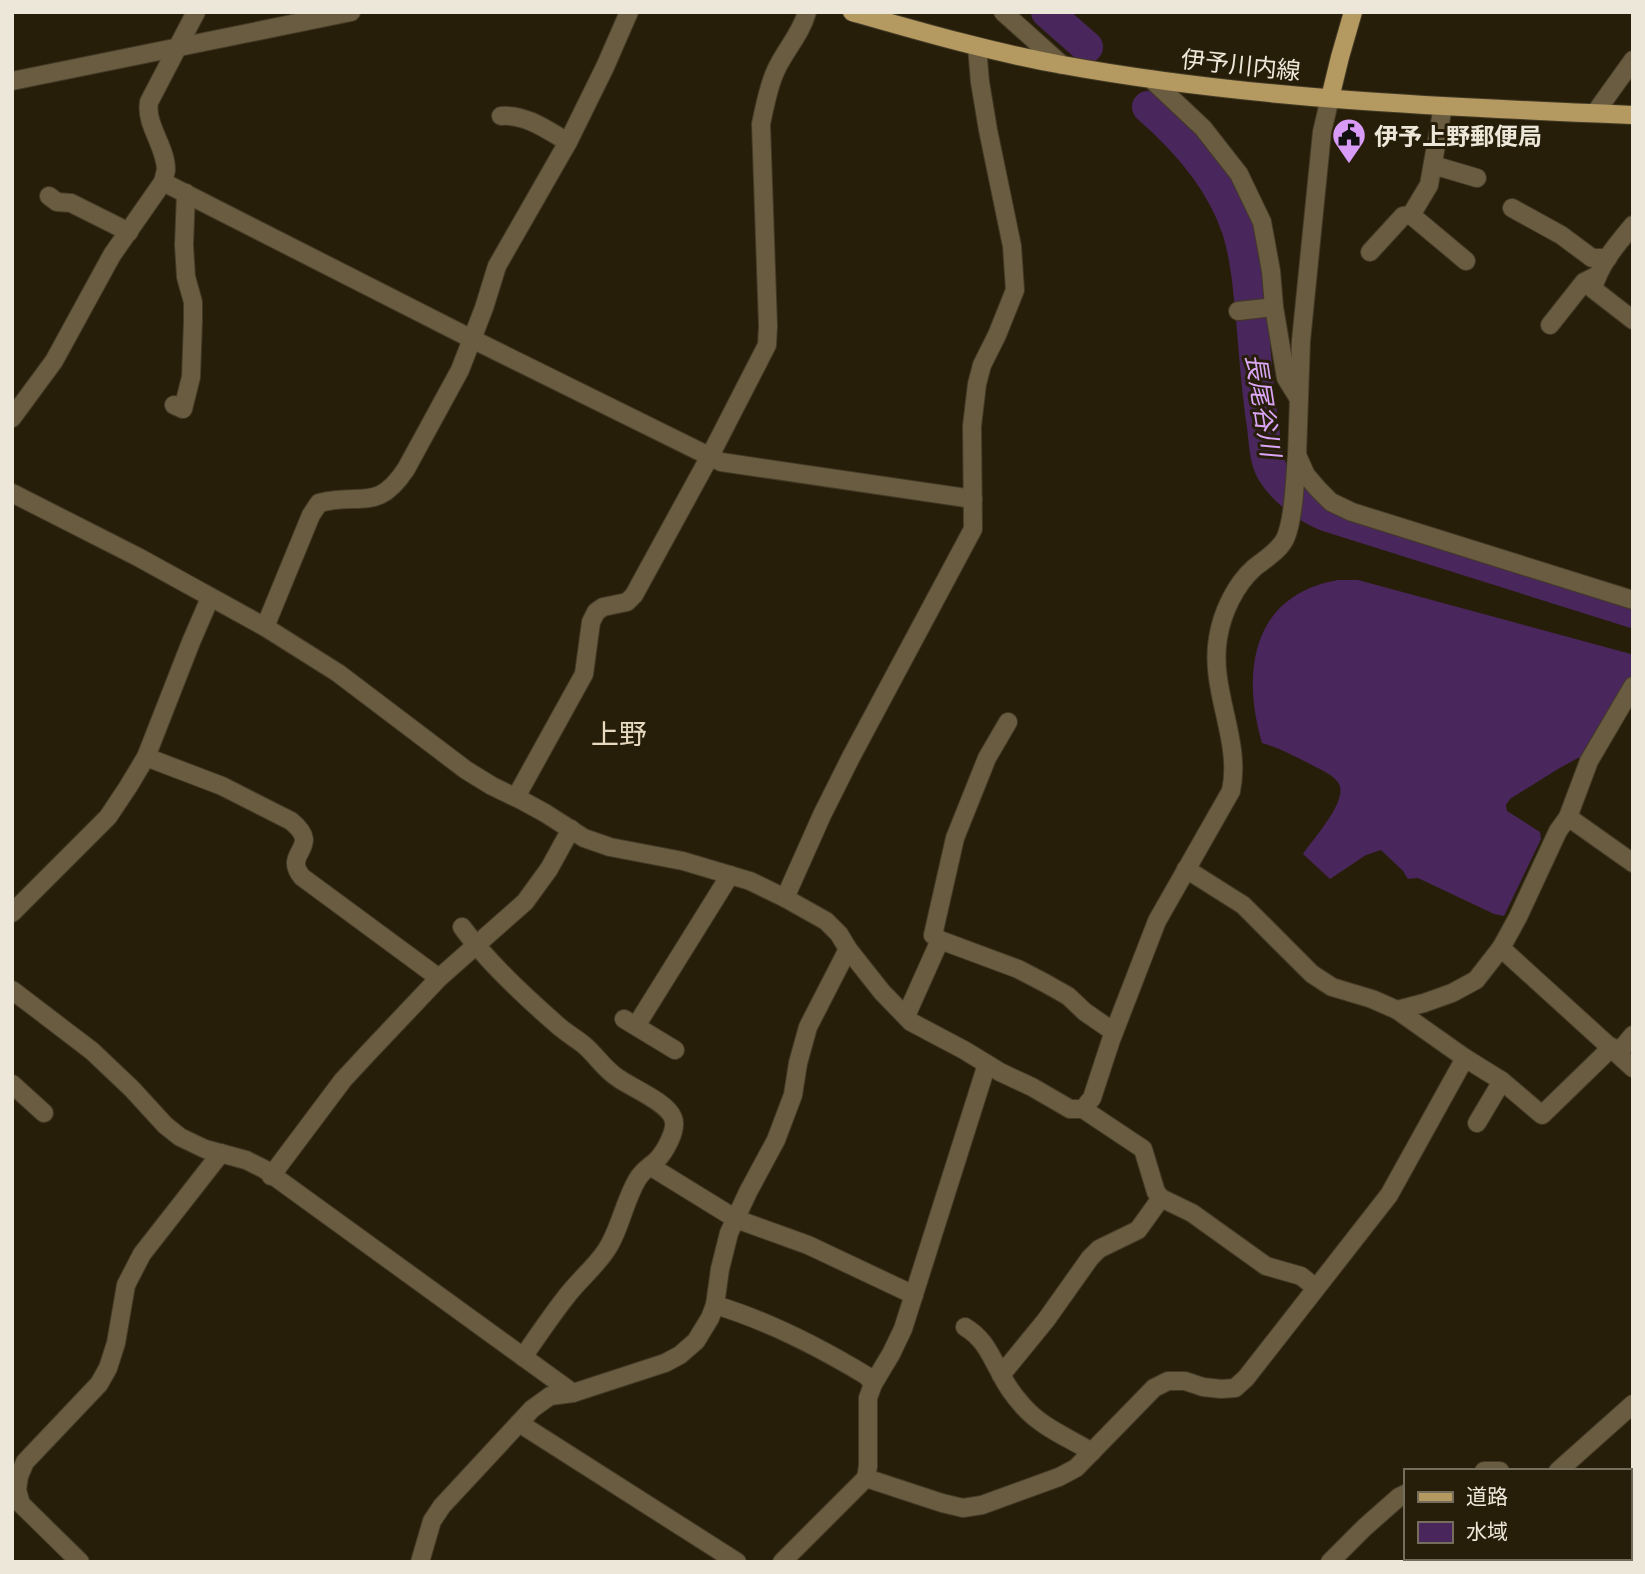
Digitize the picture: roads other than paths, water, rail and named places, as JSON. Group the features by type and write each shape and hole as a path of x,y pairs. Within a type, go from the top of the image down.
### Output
{"main road":[{"name":"伊予川内線","path":"852,12 977,47 1062,65 1183,84 1443,106 1633,115"},
{"path":"1330,97 1353,12"}],"street":[{"path":"12,418 54,361 113,256 163,182 166,170 164,156 148,111 149,102 196,12"},
{"path":"12,81 351,12"},
{"path":"265,627 311,515 319,503 334,499 374,498 398,482 407,469 460,370 497,265 568,142 629,12"},
{"path":"516,797 584,674 591,622 596,612 603,607 627,602 634,595 767,345 761,124 775,72 804,23 807,12"},
{"path":"1003,12 1062,65"},
{"path":"785,898 851,757 973,529 972,426 977,384 982,365 1015,290 1012,246 988,130 977,47"},
{"path":"1595,113 1633,60"},
{"path":"1151,79 1203,128 1239,174 1262,222 1286,378 1299,399"},
{"path":"1083,1109 1092,1098 1114,1032 1157,921 1231,791 1234,761 1221,697 1216,655 1217,638 1222,620 1239,585 1252,569 1274,553 1290,528 1297,454 1301,341 1322,132 1330,97"},
{"path":"1411,215 1429,185 1443,106"},
{"path":"501,116 511,115 533,122 568,142"},
{"path":"1433,165 1477,178"},
{"path":"163,182 721,462 974,499"},
{"path":"174,405 183,409 191,377 193,302 186,276 184,245 186,193"},
{"path":"49,196 57,202 71,203 129,232"},
{"path":"1512,208 1578,245 1592,258 1608,258"},
{"path":"1370,252 1403,216 1411,215 1466,261"},
{"path":"1633,225 1596,276 1593,289 1633,320"},
{"path":"1550,325 1584,282 1596,276"},
{"path":"1238,311 1273,307"},
{"path":"1297,454 1306,475 1318,489 1331,502 1352,512 1633,600"},
{"path":"12,493 138,557 265,627 338,673 466,770 584,838 610,848 683,861 750,881 826,921 883,992 920,1027 1070,1109 1083,1109 1143,1149 1156,1192 1161,1198 1192,1213 1266,1266 1301,1276 1317,1288"},
{"path":"12,913 108,817 146,757 210,598"},
{"path":"1397,1010 1452,993 1476,980 1501,948 1558,831 1568,817 1589,761 1633,686"},
{"path":"1007,722 987,758 956,838 933,934 940,940 1018,969 1045,983 1068,996 1084,1012 1114,1032"},
{"path":"146,757 222,786 291,821 301,829 305,837 296,858 297,871 302,877 439,978"},
{"path":"1568,817 1633,863"},
{"path":"271,1175 343,1080 439,978 525,902 549,869 571,829"},
{"path":"1186,869 1243,905 1312,974 1332,987 1397,1010 1502,1081 1542,1115 1633,1035"},
{"path":"675,1050 630,1023 730,875"},
{"path":"461,927 476,946 555,1023 586,1046 614,1076 666,1108 675,1127 658,1159 644,1170 636,1181 605,1253 566,1297 523,1357"},
{"path":"906,1016 940,940"},
{"path":"1501,948 1633,1068"},
{"path":"420,1562 432,1521 442,1506 519,1423 550,1395 573,1393 665,1363 680,1355 696,1341 715,1305 729,1233 776,1140 793,1095 808,1027 848,949"},
{"path":"12,989 92,1051 180,1137 205,1149 246,1160 264,1169 573,1393"},
{"path":"866,1478 962,1508 982,1505 1059,1477 1076,1468 1154,1388 1168,1381 1185,1381 1221,1389 1235,1388 1246,1378 1389,1195 1465,1058"},
{"path":"782,1562 866,1478 869,1466 868,1398 897,1342 914,1295 988,1064"},
{"path":"1477,1123 1502,1081"},
{"path":"12,1084 44,1113"},
{"path":"80,1562 21,1504 17,1490 19,1476 26,1462 99,1384 113,1356 126,1285 133,1270 142,1254 220,1153"},
{"path":"649,1166 736,1219 808,1245 914,1295"},
{"path":"1001,1375 1046,1320 1090,1258 1099,1249 1138,1230 1161,1198"},
{"path":"715,1305 796,1336 867,1376 873,1384"},
{"path":"965,1327 977,1334 1024,1407 1040,1422 1092,1452"},
{"path":"1560,1469 1633,1404"},
{"path":"519,1423 737,1562"},
{"path":"1330,1562 1365,1527 1404,1494"}],"water":[{"path":"1338,580 1358,580 1631,654 1633,650 1633,675 1583,759 1578,758 1558,769 1510,799 1506,805 1507,811 1540,832 1541,839 1504,916 1494,914 1418,878 1408,879 1381,850 1366,855 1330,879 1303,854 1334,810 1339,800 1339,784 1323,771 1262,743 1253,689 1254,664 1260,640 1271,619 1287,602 1309,588"}],"waterway":[{"name":"長尾谷川","path":"1047,12 1087,47"},
{"name":"長尾谷川","path":"1148,107 1176,133 1213,178 1238,230 1247,274 1266,453 1269,465 1282,485 1302,502 1325,515 1633,612"}],"place":[{"name":"伊予上野郵便局","path":"1349,165"}],"district":[{"name":"上野","path":"619,733"}]}
